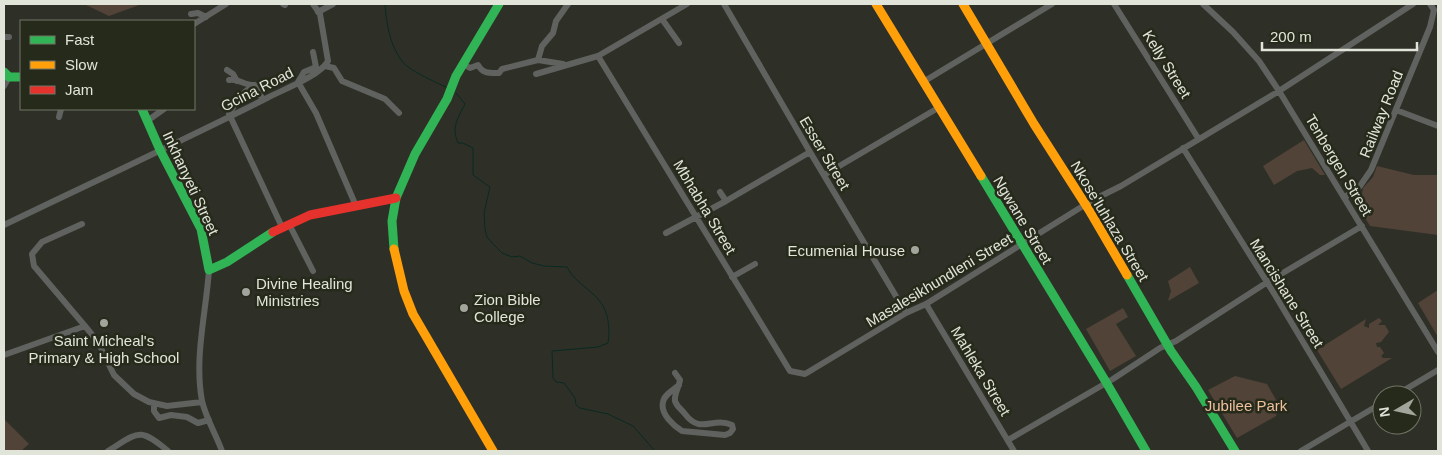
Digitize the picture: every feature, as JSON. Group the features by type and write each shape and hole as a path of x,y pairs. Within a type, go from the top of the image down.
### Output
{"main road":[{"path":"488,451 411,317 400,292 390,256 388,220 393,199 445,98 466,50 494,4"},
{"path":"454,76 499,4"},
{"name":"Ngwane Street","path":"876,4 1146,451"},
{"name":"Nkose'luhlaza Street","path":"963,4 1234,451"},
{"path":"7,75 20,77"},
{"name":"Inkhanyeti Street","path":"142,110 160,150 201,230 209,270"},
{"path":"209,270 227,262 285,225 310,215 393,199"},
{"path":"393,199 394,255 404,291 413,314 493,451"}],"street":[{"path":"195,23 226,4"},
{"path":"313,4 318,12 328,61 325,66 334,68 342,81 385,99 399,113"},
{"path":"318,12 333,4"},
{"path":"538,60 542,46 553,33 556,21 568,4"},
{"path":"536,74 598,56 687,4"},
{"name":"Esser Street","path":"724,4 906,313"},
{"path":"923,82 1052,4"},
{"name":"Kelly Street","path":"1114,4 1198,138"},
{"name":"Tenbergen Street","path":"1203,4 1233,32 1259,61 1438,352"},
{"name":"Masalesikhundleni Street","path":"790,371 805,374 906,313 926,304 1022,244 1279,91 1413,4"},
{"name":"Railway Road","path":"1344,198 1360,186 1371,170 1434,14 1430,4"},
{"path":"190,14 198,12 206,17"},
{"path":"662,18 680,43"},
{"path":"312,52 316,67 304,72 298,82 316,113 356,206"},
{"name":"Mbhabha Street","path":"598,56 790,371"},
{"path":"463,64 470,68 478,65 484,72 489,74 498,73 502,69 538,60 567,64"},
{"name":"Gcina Road","path":"4,225 263,100 325,66"},
{"path":"227,70 238,82"},
{"path":"4,86 7,75"},
{"path":"228,80 233,79 248,86 255,85"},
{"path":"255,85 263,100"},
{"path":"255,85 248,89 236,102 230,115 285,225 313,271"},
{"path":"824,175 938,108"},
{"path":"59,117 61,110"},
{"path":"147,121 163,110"},
{"path":"1396,110 1438,126"},
{"name":"Mancishane Street","path":"1183,148 1368,451"},
{"path":"666,233 726,201 810,152"},
{"path":"720,192 726,201"},
{"path":"82,224 42,242 32,254 34,266 98,342 114,375 134,394 154,403 167,406 202,402"},
{"path":"1008,440 1362,226"},
{"path":"732,277 755,264"},
{"path":"209,270 200,346 200,382 202,402 222,451"},
{"name":"Mahleka Street","path":"926,304 1014,451"},
{"path":"4,355 85,326"},
{"path":"1413,385 1438,370"},
{"path":"675,372 680,380 679,385 674,398 676,405 691,422 697,425 727,423 732,425 733,430 725,435 682,431 677,428 666,416 662,402 668,393 679,385"},
{"path":"154,403 154,411 159,418 170,415 187,417 198,423 209,420"},
{"path":"1301,451 1372,409"},
{"path":"108,451 133,436 145,434 153,438 168,451"}],"green space":[{"path":"84,4 142,4 109,16"},
{"path":"1304,140 1325,175 1320,175 1312,168 1297,171 1274,185 1263,166"},
{"path":"1377,166 1414,175 1438,175 1438,235 1370,226 1359,208 1363,188 1373,177"},
{"path":"1190,267 1199,283 1168,301 1171,291 1168,281"},
{"path":"1438,290 1438,337 1418,303"},
{"path":"1123,308 1128,317 1116,324 1136,356 1110,371 1086,329"},
{"path":"1379,318 1382,321 1378,325 1385,325 1389,332 1381,342 1376,343 1377,347 1380,347 1384,353 1381,356 1383,358 1392,358 1341,389 1317,350 1366,319 1364,326 1369,328 1369,324"},
{"name":"Jubilee Park","path":"1235,376 1267,384 1279,405 1276,416 1237,438 1208,390"},
{"path":"4,419 29,444 21,451 4,451"}],"waterway":[{"path":"385,4 389,34 394,48 402,61 416,72 446,87"},
{"path":"456,93 465,104 455,127 458,143 463,143 473,148 473,175 490,187 484,213 487,237 502,253 512,257 520,256 532,263 544,266 567,267 577,280 597,298 604,308 609,325 608,343 598,347 552,351 553,378 556,382 564,383 575,398 576,405 580,408 608,414 633,426 655,451"}],"traffic: fast":[{"path":"394,249 392,221 396,198 415,154 447,99 456,76 499,4"},
{"path":"4,72 9,77 20,77"},
{"path":"142,110 160,150 201,229 209,270 227,262 273,232"},
{"path":"981,176 1146,451"},
{"path":"1127,275 1171,351 1196,387 1235,451"}],"traffic: slow":[{"path":"876,4 981,176"},
{"path":"963,4 1127,275"},
{"path":"394,249 404,291 413,314 493,451"}],"traffic: jam":[{"path":"273,232 310,215 396,198"}],"place":[{"name":"Ecumenial House","path":"915,250"},
{"name":"Divine Healing Ministries","path":"246,292"},
{"name":"Zion Bible College","path":"464,308"},
{"name":"Saint Micheal's Primary & High School","path":"104,323"}]}
